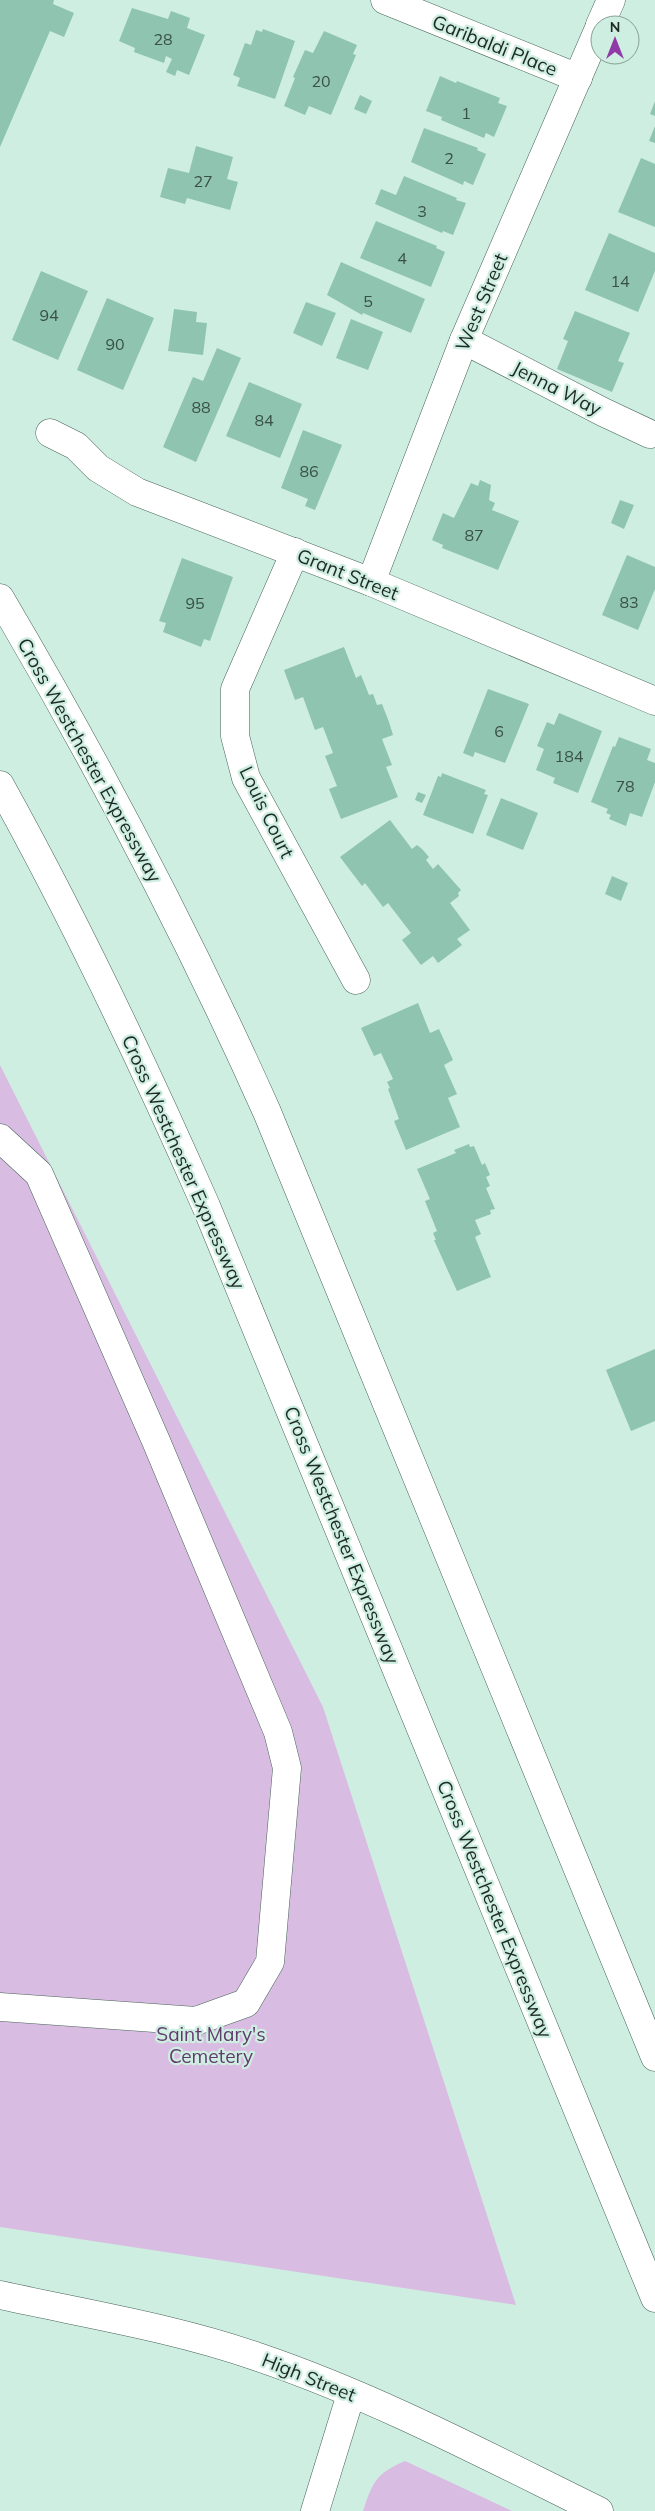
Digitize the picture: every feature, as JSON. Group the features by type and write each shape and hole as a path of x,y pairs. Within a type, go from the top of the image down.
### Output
{"main road":[{"name":"Garibaldi Place","path":"385,0 578,78"},
{"name":"West Street","path":"604,15 611,0"},
{"name":"West Street","path":"371,582 464,340 590,49"},
{"name":"Jenna Way","path":"464,340 603,412 650,434"},
{"name":"Grant Street","path":"50,433 76,446 98,468 137,492 371,582 655,701"},
{"name":"Louis Court","path":"294,552 235,689 235,736 246,778 356,980"},
{"name":"Cross Westchester Expressway","path":"0,598 92,760 156,879 213,994 267,1112 655,2057"},
{"name":"Cross Westchester Expressway","path":"0,785 101,977 156,1092 206,1206 655,2298"},
{"path":"0,1138 39,1174 156,1442 278,1732 287,1768 270,1962 246,2003 196,2021 0,2007"},
{"name":"High Street","path":"0,2295 186,2337 258,2357 407,2417 599,2511"},
{"path":"315,2511 351,2394"}],"green space":[{"name":"Saint Mary's Cemetery","path":"0,1065 323,1707 516,2305 0,2227"},
{"path":"405,2461 512,2511 363,2511 369,2493 381,2475 395,2465"}],"building":[{"path":"0,0 54,0 53,4 74,13 64,37 50,31 0,147"},
{"path":"132,8 168,19 171,11 190,18 187,28 205,35 189,75 177,70 175,76 166,72 172,59 166,56 164,63 134,52 135,48 119,41"},
{"path":"263,29 295,41 275,99 237,86 240,78 233,75 245,43 251,45 256,30 262,32"},
{"path":"324,31 357,45 353,54 356,55 331,115 309,106 305,115 284,106 295,78 293,77 305,50 313,53"},
{"path":"440,76 500,98 498,103 507,106 494,137 486,133 484,138 441,120 442,117 426,111"},
{"path":"360,95 372,101 366,114 354,109"},
{"path":"655,101 655,116 650,114"},
{"path":"655,126 655,143 649,141"},
{"path":"424,128 478,148 477,150 486,154 473,185 464,181 463,185 411,162"},
{"path":"196,146 233,157 227,179 238,182 230,210 187,198 185,204 160,197 168,168 189,173"},
{"path":"641,158 655,164 655,227 618,212"},
{"path":"404,176 466,203 453,235 443,231 442,233 375,204 381,189 396,195"},
{"path":"376,221 437,246 436,248 445,252 431,287 360,258"},
{"path":"609,233 655,253 655,271 638,312 585,290"},
{"path":"341,262 425,299 411,333 363,313 362,315 327,295"},
{"path":"41,271 88,291 58,360 12,340"},
{"path":"107,298 154,318 123,390 77,370"},
{"path":"306,302 336,313 322,346 293,333"},
{"path":"174,309 197,312 196,322 207,323 203,355 168,351"},
{"path":"575,311 630,333 618,361 624,363 612,392 557,369 568,341 563,339"},
{"path":"351,319 383,332 368,370 336,358"},
{"path":"217,348 241,358 196,462 163,447 193,377 203,381"},
{"path":"249,382 302,404 280,458 226,436"},
{"path":"303,430 342,445 315,510 305,506 308,499 281,488"},
{"path":"480,480 491,485 489,500 495,503 492,510 519,521 498,570 442,548 443,545 432,540 443,513 454,518 471,483 478,486"},
{"path":"620,500 634,505 624,529 611,523"},
{"path":"627,555 655,567 655,589 638,630 602,615"},
{"path":"182,558 233,577 210,641 204,639 201,647 163,632 166,623 159,621"},
{"path":"344,647 356,678 361,675 369,695 373,694 377,705 382,704 389,722 393,735 382,739 392,765 386,767 398,797 341,819 329,789 337,786 325,756 333,753 323,727 315,730 303,697 295,700 284,670"},
{"path":"488,689 529,704 505,763 475,752 473,757 463,753"},
{"path":"559,713 602,731 578,793 553,783 555,778 536,770 544,749 537,746 547,722 554,725"},
{"path":"619,737 651,749 647,760 655,763 655,782 642,817 630,813 626,826 609,819 611,815 606,813 608,809 591,802 613,746 615,747"},
{"path":"442,773 486,790 484,794 488,795 473,834 423,815 438,776 441,777"},
{"path":"418,792 426,795 422,803 415,800"},
{"path":"501,798 538,813 523,850 486,835"},
{"path":"390,820 412,849 417,845 422,849 429,857 426,860 433,869 438,864 461,890 458,893 459,896 450,903 470,930 457,939 462,945 438,963 433,956 421,965 402,940 411,933 388,903 383,907 365,883 362,886 340,857"},
{"path":"612,876 628,883 621,901 605,894"},
{"path":"418,1003 430,1033 439,1029 453,1060 444,1065 457,1094 448,1098 460,1127 406,1150 394,1121 399,1119 388,1089 390,1088 387,1082 393,1079 381,1053 374,1056 361,1028"},
{"path":"469,1144 470,1147 474,1146 482,1165 485,1163 490,1175 486,1177 490,1186 486,1188 495,1209 490,1210 491,1214 475,1220 481,1234 475,1237 491,1277 457,1291 434,1240 436,1240 433,1233 437,1231 425,1201 430,1199 417,1169 456,1153 454,1150"},
{"path":"655,1349 655,1421 631,1431 606,1370"}]}
